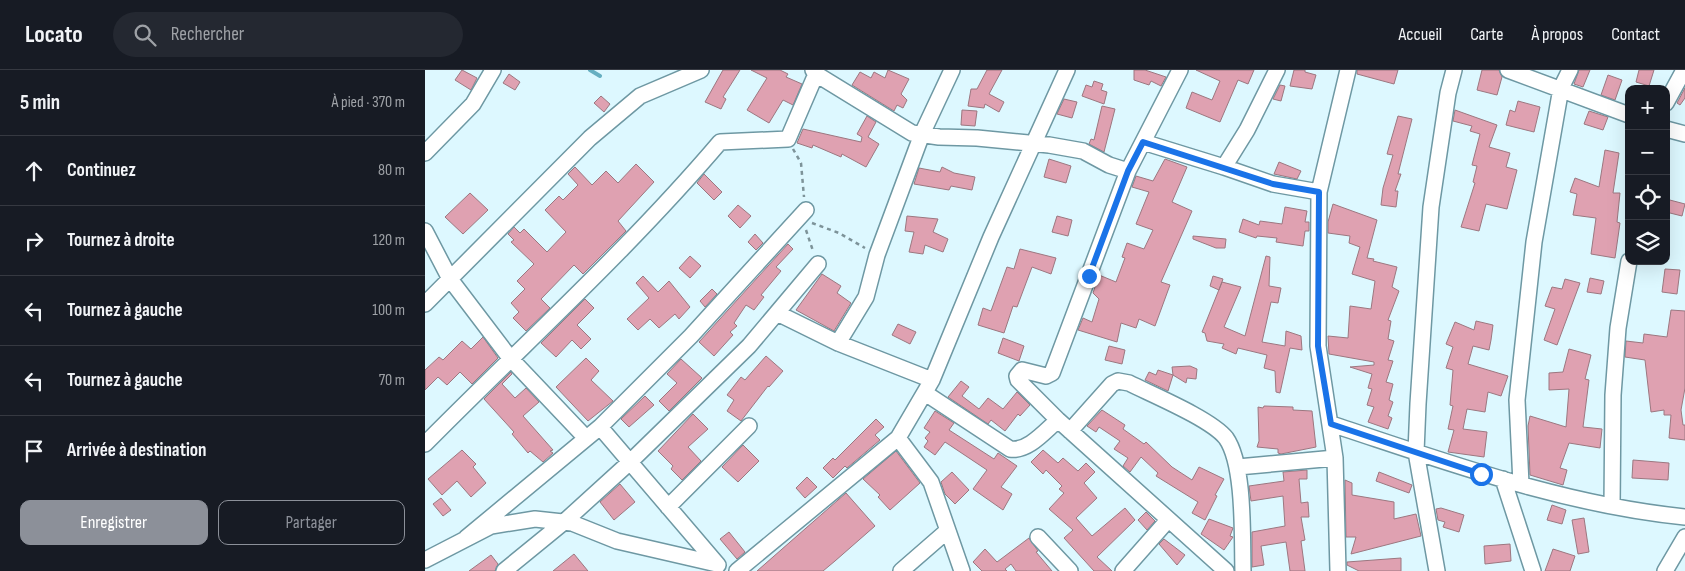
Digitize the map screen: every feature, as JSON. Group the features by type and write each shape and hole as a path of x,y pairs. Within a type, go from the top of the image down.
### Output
{"street":[{"path":"425,153 473,104 493,70"},
{"path":"425,304 590,138 640,96 701,70"},
{"path":"838,343 867,297 877,255 922,134 952,70"},
{"path":"737,571 898,438 928,387 991,237 1067,70"},
{"path":"1180,70 1128,171 1052,373 1046,376 1022,370 1017,376 1018,380 1058,420 1226,571"},
{"path":"1224,167 1247,130 1277,70"},
{"path":"1338,571 1335,458 1318,346 1319,192 1348,70"},
{"path":"1437,571 1416,452 1431,207 1448,93 1454,70"},
{"path":"1508,70 1561,88 1625,113"},
{"path":"1521,484 1517,400 1534,242 1561,88 1570,70"},
{"path":"1670,96 1684,70"},
{"path":"425,444 688,180 721,142 788,139 821,73 895,123 912,132 1009,142 1034,142 1083,151 1109,165 1128,171"},
{"path":"1670,130 1685,134"},
{"path":"1143,142 1273,184 1319,192"},
{"path":"466,538 600,428 691,336 806,213"},
{"path":"425,231 450,279 510,358 586,438"},
{"path":"504,571 564,522 630,462 749,346 818,264"},
{"path":"1612,506 1613,395 1618,328 1628,265"},
{"path":"777,313 928,387 1010,449 1018,450 1029,445 1058,420"},
{"path":"1071,431 1112,384 1118,381 1129,383 1213,426 1226,438 1238,467 1243,571"},
{"path":"1331,424 1521,484 1640,513 1685,517"},
{"path":"668,507 749,426"},
{"path":"600,428 720,567"},
{"path":"898,438 931,482 962,571"},
{"path":"1238,467 1335,458"},
{"path":"1503,479 1533,571"},
{"path":"425,560 491,526 535,519 572,523 617,541 720,567"},
{"path":"1123,571 1168,520"},
{"path":"901,571 947,531"},
{"path":"1038,537 1070,571"},
{"path":"1665,571 1685,537"}],"path":[{"path":"788,139 801,163 806,232 818,264"},
{"path":"806,213 814,225 839,233 877,255"}],"building":[{"path":"462,70 477,78 471,90 455,80"},
{"path":"723,70 740,70 723,97 726,99 721,109 705,102"},
{"path":"751,70 780,70 788,74 786,77 802,84 793,105 783,100 769,123 747,110 767,78"},
{"path":"888,70 909,79 901,94 907,100 903,108 897,105 894,111 852,85 860,72 871,78 874,72 885,78"},
{"path":"987,70 1002,70 989,94 1004,102 999,112 985,104 984,108 968,106 971,89 977,89"},
{"path":"1134,70 1145,70 1166,77 1161,86 1151,81 1149,85 1134,80"},
{"path":"1196,70 1254,70 1248,84 1238,80 1220,122 1186,108 1192,92 1212,100 1220,81"},
{"path":"1294,70 1305,70 1305,72 1316,75 1312,89 1290,86"},
{"path":"1357,70 1398,70 1394,84 1357,74"},
{"path":"1482,70 1499,70 1502,77 1497,95 1477,90"},
{"path":"1579,70 1590,70 1583,87 1574,84"},
{"path":"1639,70 1654,70 1649,85 1636,82"},
{"path":"509,74 520,82 515,90 503,83"},
{"path":"1608,75 1622,80 1615,100 1601,95"},
{"path":"1094,81 1103,84 1101,90 1107,92 1104,104 1082,96 1086,85 1092,87"},
{"path":"1280,85 1285,86 1281,101 1273,99"},
{"path":"1685,88 1685,98 1680,105 1677,103"},
{"path":"601,96 610,104 604,112 594,103"},
{"path":"1064,99 1077,102 1072,118 1057,114"},
{"path":"1518,101 1540,107 1534,132 1506,125 1510,110 1515,112"},
{"path":"1102,106 1115,109 1104,152 1089,144 1091,139 1094,140"},
{"path":"962,110 977,111 975,126 961,125"},
{"path":"1455,110 1497,125 1489,147 1510,153 1506,167 1517,170 1507,209 1486,204 1479,231 1461,227 1475,183 1473,182 1477,166 1472,165 1480,134 1470,131 1472,126 1453,121"},
{"path":"1589,111 1608,117 1603,130 1584,124"},
{"path":"867,116 876,122 868,137 879,144 866,167 842,154 841,157 813,145 812,148 797,143 803,129 861,142 862,137 857,134"},
{"path":"1398,116 1412,119 1398,174 1401,174 1395,191 1398,191 1396,207 1381,205 1383,188 1393,155 1387,154"},
{"path":"1605,150 1619,153 1613,193 1620,193 1617,222 1620,223 1615,258 1591,254 1596,218 1573,215 1577,194 1570,192 1575,178 1599,187"},
{"path":"1049,159 1071,166 1066,183 1044,177"},
{"path":"1165,159 1187,167 1172,202 1192,211 1161,282 1170,285 1155,326 1139,319 1136,328 1121,323 1117,342 1078,330 1083,318 1092,322 1099,299 1093,293 1099,275 1116,282 1125,258 1122,257 1127,243 1144,249 1153,230 1136,224 1149,192 1132,187 1136,176 1153,181"},
{"path":"1279,162 1301,171 1297,179 1274,174"},
{"path":"636,164 654,182 618,221 626,231 583,274 574,265 541,299 550,308 526,331 513,318 519,312 511,303 525,289 517,281 534,264 511,242 514,240 508,234 514,227 520,233 524,229 547,252 566,232 545,210 559,196 563,200 578,185 568,174 575,167 592,185 606,171 618,183"},
{"path":"942,167 954,173 975,177 972,190 951,186 949,190 914,184 919,168 940,172"},
{"path":"704,174 722,192 714,200 697,183"},
{"path":"470,193 488,210 463,234 445,217"},
{"path":"1670,200 1685,204 1682,216 1670,213"},
{"path":"1333,204 1377,220 1367,258 1397,267 1392,287 1399,291 1388,320 1391,321 1388,339 1394,341 1388,360 1393,361 1386,382 1393,384 1389,400 1393,402 1388,416 1392,418 1388,429 1368,422 1374,407 1367,405 1372,389 1368,388 1372,374 1350,367 1374,365 1374,362 1329,354 1328,336 1348,338 1350,306 1371,309 1375,281 1352,274 1360,247 1349,243 1350,236 1328,233 1328,222"},
{"path":"738,205 751,216 740,228 728,216"},
{"path":"1285,207 1307,211 1305,222 1309,222 1309,231 1305,231 1303,246 1276,242 1277,238 1257,236 1256,238 1239,232 1243,219 1259,225 1260,221 1282,224"},
{"path":"907,216 938,219 933,232 948,239 943,252 925,245 923,254 909,252 914,232 905,231"},
{"path":"1057,216 1072,220 1068,236 1052,232"},
{"path":"755,234 763,243 756,250 748,242"},
{"path":"1193,236 1226,239 1225,248 1216,248 1193,239"},
{"path":"788,244 793,249 776,267 781,271 761,295 764,297 754,310 746,305 734,323 737,326 730,332 733,335 714,356 699,342"},
{"path":"1020,249 1056,258 1051,274 1032,267 1017,307 1013,306 1004,333 978,325 983,308 991,311 1007,267 1014,269"},
{"path":"690,256 701,266 690,278 679,268"},
{"path":"1266,256 1270,257 1269,286 1281,288 1278,303 1271,302 1262,342 1285,346 1286,331 1301,336 1302,350 1290,348 1280,393 1276,392 1275,371 1264,368 1267,355 1238,348 1236,354 1222,348 1224,344 1207,341 1205,333 1202,332 1222,282 1241,287 1224,327 1245,336"},
{"path":"1665,269 1680,270 1677,294 1662,292"},
{"path":"822,274 841,286 837,293 851,303 834,331 796,310"},
{"path":"643,276 658,292 669,281 690,307 679,319 675,314 659,328 650,319 638,330 627,319 649,298 636,283"},
{"path":"1213,276 1223,279 1219,290 1210,286"},
{"path":"1590,278 1604,281 1601,294 1587,292"},
{"path":"1565,279 1580,283 1557,345 1544,340 1555,309 1545,306 1552,287 1562,289"},
{"path":"712,289 717,294 705,307 700,301"},
{"path":"585,299 594,308 577,325 591,339 581,349 572,340 556,357 541,343"},
{"path":"1671,310 1685,311 1685,388 1681,410 1683,425 1685,425 1685,440 1669,438 1671,415 1664,415 1664,410 1651,412 1645,360 1625,357 1626,341 1643,343 1644,334 1667,337"},
{"path":"1476,321 1493,325 1491,340 1489,350 1473,346 1468,364 1508,376 1501,396 1488,392 1485,412 1467,409 1463,429 1487,432 1484,457 1448,452 1454,430 1448,429 1453,406 1450,405 1453,370 1446,368 1453,347 1446,344 1455,322 1474,330"},
{"path":"898,324 916,332 910,344 892,335"},
{"path":"483,337 498,358 472,384 460,372 447,385 438,377 425,390 425,370 439,357 443,360 462,341 471,349"},
{"path":"1003,338 1024,346 1019,361 998,353"},
{"path":"1109,346 1125,350 1122,364 1105,360"},
{"path":"1569,349 1591,355 1585,379 1589,380 1583,427 1602,429 1600,448 1569,443 1560,468 1567,470 1563,485 1530,475 1528,426 1530,416 1566,427 1569,389 1549,390 1549,373 1563,372"},
{"path":"766,356 783,371 768,386 741,421 727,411 734,400 727,395 741,377 745,380"},
{"path":"586,358 599,371 591,380 613,401 588,421 556,387"},
{"path":"681,359 702,378 669,411 659,401 677,383 667,374"},
{"path":"1190,366 1197,369 1196,379 1187,378 1186,383 1173,375 1172,367"},
{"path":"1158,370 1173,375 1168,391 1145,380 1149,372 1156,375"},
{"path":"511,372 512,374 502,384 515,398 526,388 539,402 523,416 553,450 550,451 553,453 543,462 530,451 528,453 512,434 514,432 484,399"},
{"path":"961,381 969,387 962,396 979,409 988,398 1003,409 1017,392 1030,405 1020,416 1018,414 1005,431 991,420 988,424 948,397"},
{"path":"645,396 654,405 629,427 621,419"},
{"path":"1264,406 1293,407 1293,410 1312,411 1316,447 1281,454 1278,453 1278,449 1257,447 1259,441 1258,407 1263,408"},
{"path":"1102,410 1125,425 1123,429 1144,444 1146,442 1172,467 1192,480 1199,467 1224,479 1205,520 1192,513 1198,502 1156,476 1158,473 1141,457 1130,472 1123,466 1128,458 1114,449 1120,441 1099,427 1096,432 1087,426"},
{"path":"935,411 954,423 949,430 994,459 998,453 1017,466 1001,487 1012,494 1003,510 973,489 987,470 945,442 935,455 924,447 928,441 925,438 930,432 924,428"},
{"path":"693,414 708,429 688,447 701,461 682,480 671,469 673,466 658,451"},
{"path":"876,419 884,427 875,435 880,440 847,468 845,466 833,478 823,468 833,458 835,460"},
{"path":"743,445 759,461 738,482 722,467"},
{"path":"462,450 476,464 473,467 486,483 471,497 457,481 442,495 428,479"},
{"path":"1043,450 1058,463 1063,458 1078,471 1086,463 1095,472 1084,483 1097,498 1076,518 1092,536 1125,508 1135,520 1097,557 1112,571 1094,571 1064,538 1073,530 1049,509 1064,493 1059,489 1062,486 1046,470 1043,474 1031,462"},
{"path":"896,451 920,483 890,510 878,497 880,495 863,479"},
{"path":"1633,460 1669,463 1668,480 1632,478"},
{"path":"1307,470 1307,479 1299,479 1301,503 1308,502 1309,517 1301,517 1305,540 1301,541 1305,571 1290,571 1286,542 1261,546 1264,565 1252,567 1252,532 1285,526 1283,496 1251,501 1249,486 1284,481 1283,472"},
{"path":"952,472 969,490 955,504 945,494 941,482"},
{"path":"1379,472 1412,485 1409,493 1376,481"},
{"path":"807,477 817,487 805,498 796,488"},
{"path":"1345,480 1352,483 1352,495 1394,502 1394,519 1416,514 1421,536 1351,554 1356,537 1346,537"},
{"path":"620,484 635,502 614,520 600,502"},
{"path":"846,493 875,526 823,571 757,571"},
{"path":"441,498 451,510 443,516 433,504"},
{"path":"1552,505 1566,510 1562,524 1547,520"},
{"path":"1441,508 1464,515 1459,532 1443,527 1445,522 1438,520 1436,509"},
{"path":"1146,512 1155,521 1147,530 1138,520"},
{"path":"1584,518 1589,552 1578,554 1572,520"},
{"path":"1209,519 1233,528 1230,536 1233,537 1224,550 1201,534"},
{"path":"729,532 745,552 737,559 720,539"},
{"path":"1029,538 1038,551 1036,552 1052,571 1016,571 1011,564 1005,569 1007,571 982,571 973,562 985,549 997,562"},
{"path":"1164,539 1185,555 1177,565 1159,544"},
{"path":"1510,544 1511,561 1485,564 1484,546"},
{"path":"1553,549 1575,556 1570,571 1545,571"},
{"path":"574,554 588,571 553,571"},
{"path":"491,555 498,564 495,571 469,571"},
{"path":"1401,558 1401,571 1359,571 1347,565 1347,562"}],"waterway":[{"path":"590,70 600,76"}],"route":[{"path":"1089,276 1128,171 1143,142 1273,184 1319,192 1318,346 1331,424 1481,474"}]}
